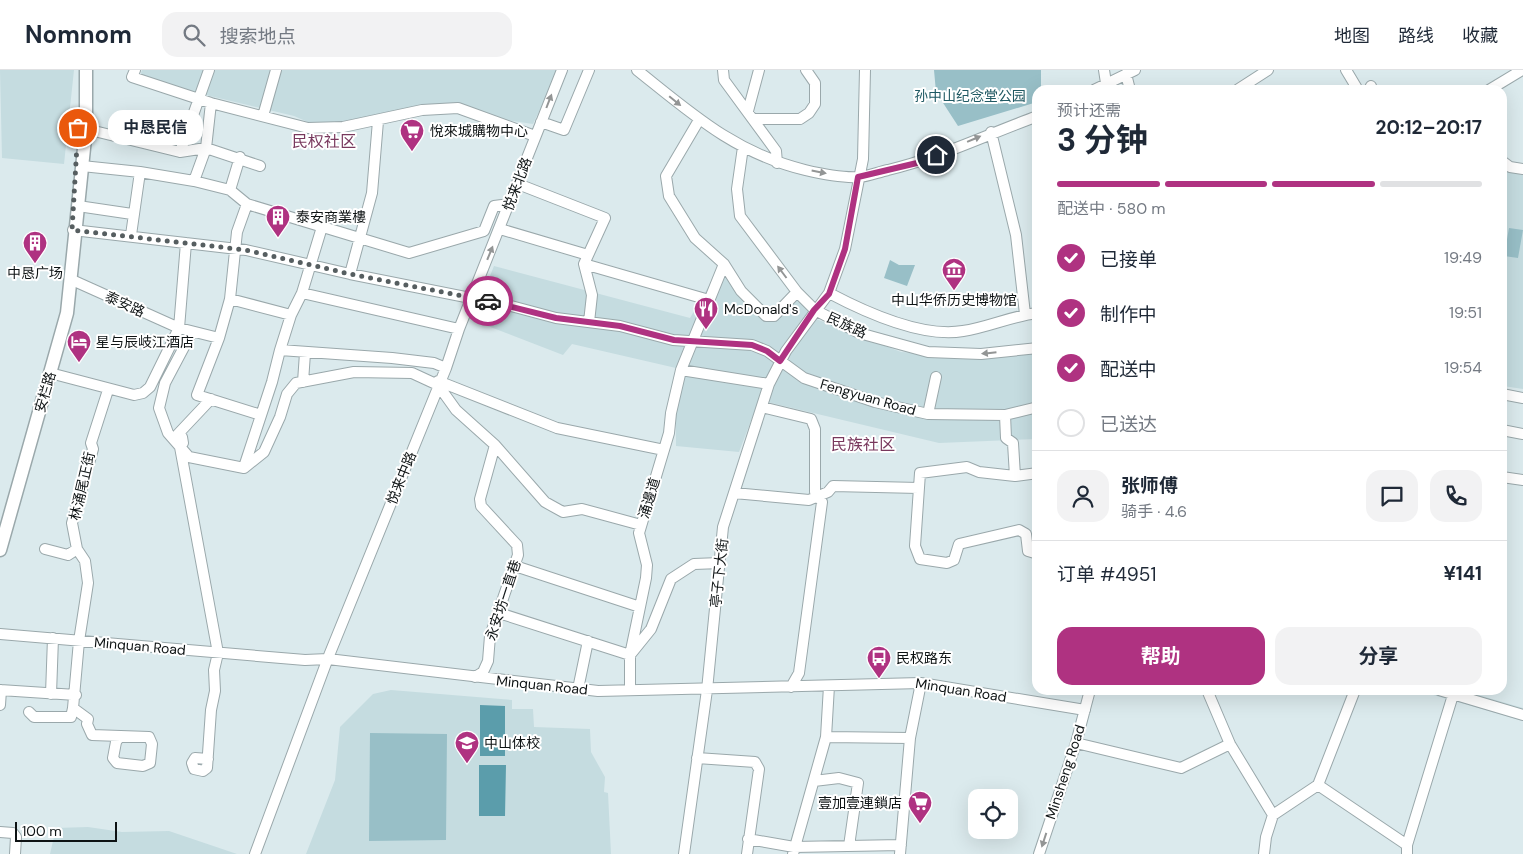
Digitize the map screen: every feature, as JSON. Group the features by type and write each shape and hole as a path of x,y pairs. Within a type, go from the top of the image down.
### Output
{"main road":[{"path":"74,230 78,70"},
{"path":"74,230 86,129 86,70"},
{"name":"安栏路","path":"0,550 67,313 72,280 74,230"},
{"name":"安栏路","path":"0,538 63,312 74,230"}],"street":[{"path":"135,70 132,77 211,103 308,128 343,128 422,110 458,108 536,136"},
{"path":"180,152 209,70"},
{"path":"263,116 276,70"},
{"name":"悦来北路","path":"472,298 562,70"},
{"path":"541,122 564,130 589,70"},
{"path":"638,70 700,120 743,147 777,163 820,173 858,177 917,163 991,132 1032,118"},
{"path":"723,70 724,80 755,119 776,151 777,163"},
{"path":"748,111 759,70"},
{"path":"755,119 800,120 809,113 815,104 816,83 806,70"},
{"path":"865,70 863,159 845,249 829,294 872,314 907,325 948,332 963,331 1032,313"},
{"path":"1104,70 1106,83"},
{"path":"1245,85 1268,70"},
{"path":"1346,70 1355,85"},
{"path":"1497,85 1520,71"},
{"path":"1103,85 1130,72 1130,85"},
{"path":"194,181 206,148 211,103"},
{"path":"700,120 666,176 668,196 695,238 724,264 742,291 766,316 774,316 797,292"},
{"path":"350,274 372,192 378,121"},
{"path":"86,129 180,152 206,148 240,157 260,166"},
{"path":"991,132 1016,235 1025,314"},
{"name":"民族路","path":"743,147 737,189 740,216 797,292 814,310 859,333 928,352 981,354 1032,349"},
{"path":"230,190 240,157"},
{"path":"1507,165 1523,170"},
{"path":"82,166 140,172 194,181 230,190 248,204 408,253 484,231 494,206 510,204"},
{"path":"130,235 140,172"},
{"path":"518,184 605,218 586,260 592,295 589,322"},
{"path":"248,204 237,232 230,299 219,338 197,395 261,416"},
{"path":"78,206 132,214"},
{"path":"244,468 291,315 302,293 322,227"},
{"path":"500,229 586,260 708,300"},
{"path":"74,230 130,235 235,250 472,298"},
{"path":"50,373 108,390 134,395 143,393 155,378 179,328 186,243"},
{"name":"涌邊道","path":"630,689 630,655 647,565 639,533 664,450 682,370 708,300 724,264"},
{"name":"泰安路","path":"72,280 179,328 219,338"},
{"path":"302,293 459,329"},
{"name":"亭子下大街","path":"684,854 707,690 723,527 769,384 780,361 814,310 829,294"},
{"name":"Fengyuan Road","path":"472,298 556,318 620,326 691,343 735,342 752,345 767,351 804,378 839,391 928,414 1005,415 1032,408"},
{"name":"悦来中路","path":"253,854 327,659 438,383 446,368 472,298"},
{"path":"230,299 291,315"},
{"path":"192,332 165,383 158,408 168,433 189,457 244,468 264,452 280,417 287,394 296,383 354,372 412,373 557,428 664,450"},
{"path":"280,350 392,358 434,363 446,368"},
{"path":"303,382 305,353"},
{"path":"392,358 392,373"},
{"path":"682,370 769,384"},
{"path":"928,414 936,377"},
{"path":"438,383 456,410 495,445 545,502 564,512 582,509 641,525"},
{"name":"林涌尾正街","path":"73,708 76,694 79,641 88,583 85,561 77,549 72,522 93,449 91,443 108,390"},
{"path":"1507,395 1523,398"},
{"path":"203,771 207,768 210,710 218,653 180,447 183,443 178,432 210,400"},
{"path":"762,407 811,419 815,429 815,492 822,502 799,672 791,688"},
{"path":"1005,415 1006,438 1013,443 1015,476"},
{"path":"1507,431 1523,434"},
{"name":"永安坊一直巷","path":"475,677 483,672 488,661 490,636 518,555 517,545 481,506 480,499 495,445"},
{"path":"1032,474 1015,476 979,472 967,467 920,473 915,546 920,559 947,563 954,560 959,544 1019,530 1026,534 1028,551 1032,552"},
{"path":"1507,478 1523,480"},
{"path":"734,493 809,500 828,492 833,486 919,488"},
{"path":"45,549 68,555 77,549"},
{"path":"499,613 630,655 651,629 670,579 694,564 720,563"},
{"path":"515,566 640,606"},
{"name":"Minquan Road","path":"0,634 306,660 327,659 598,691 630,689 791,688 921,683 1085,710"},
{"path":"51,694 53,638"},
{"path":"578,689 588,641"},
{"path":"748,839 794,851 901,849 910,738 921,683"},
{"path":"794,851 826,737 829,686"},
{"path":"0,705 0,690 76,694"},
{"name":"Minsheng Road","path":"1039,854 1076,743 1089,695"},
{"path":"1209,695 1230,744 1273,815"},
{"path":"1264,854 1266,837 1273,815 1318,785 1353,695"},
{"path":"1318,785 1407,849 1453,695 1523,715"},
{"path":"29,712 34,717 71,717 73,708 88,719 87,724 92,735 120,736"},
{"path":"826,737 910,738"},
{"path":"1076,743 1181,768 1230,744"},
{"path":"697,758 755,762 759,769 747,854"},
{"path":"814,781 839,778 858,783 855,849"},
{"path":"0,832 13,833 16,838 15,854"}],"shaded area":[{"path":"0,70 74,70 64,164 2,158"},
{"path":"142,70 559,70 533,124 455,112 433,112 333,133 294,116 139,79"},
{"path":"1507,172 1523,175 1523,389 1507,387"},
{"path":"494,266 690,318 713,279 725,276 768,322 799,299 816,319 901,352 978,357 1032,352 1032,439 939,443 759,400 739,452 676,446 676,368 572,344 563,355 472,320"},
{"name":"中山体校","path":"391,690 512,700 512,709 533,709 534,727 590,729 591,752 605,777 604,792 608,793 611,854 306,854 335,780 340,727 373,694"},
{"path":"1433,695 1478,695 1523,708 1523,721"},
{"path":"480,705 505,706 505,756 480,756"},
{"path":"479,765 506,765 505,816 479,816"},
{"path":"88,827 122,832 169,831 237,854 50,854 56,828"}],"green space":[{"name":"孙中山纪念堂公园","path":"934,70 1041,70 1041,85 1032,85 1032,104 958,126 936,92"},
{"path":"1509,228 1523,230 1518,258 1507,256"},
{"path":"890,260 899,265 915,265 907,286 884,278"},
{"path":"370,733 447,734 446,840 369,841"}],"way so far":[{"path":"78,128 72,230 130,235 246,250 350,274 488,301"}],"place":[{"name":"中恳民信","path":"78,128"},
{"name":"悅來城購物中心","path":"412,152"},
{"name":"泰安商業樓","path":"278,238"},
{"name":"中恳广场","path":"35,264"},
{"name":"中山华侨历史博物馆","path":"954,291"},
{"name":"McDonald's","path":"706,330"},
{"name":"星与辰岐江酒店","path":"79,363"},
{"name":"民权路东","path":"879,679"},
{"name":"中山体校","path":"467,764"},
{"name":"壹加壹連鎖店","path":"920,824"}],"district":[{"name":"民权社区","path":"324,141"},
{"name":"民族社区","path":"863,444"}],"route":[{"path":"488,301 556,318 620,326 691,343 735,342 752,345 767,351 780,361 814,310 829,294 845,249 858,177 917,163 936,155"}]}
